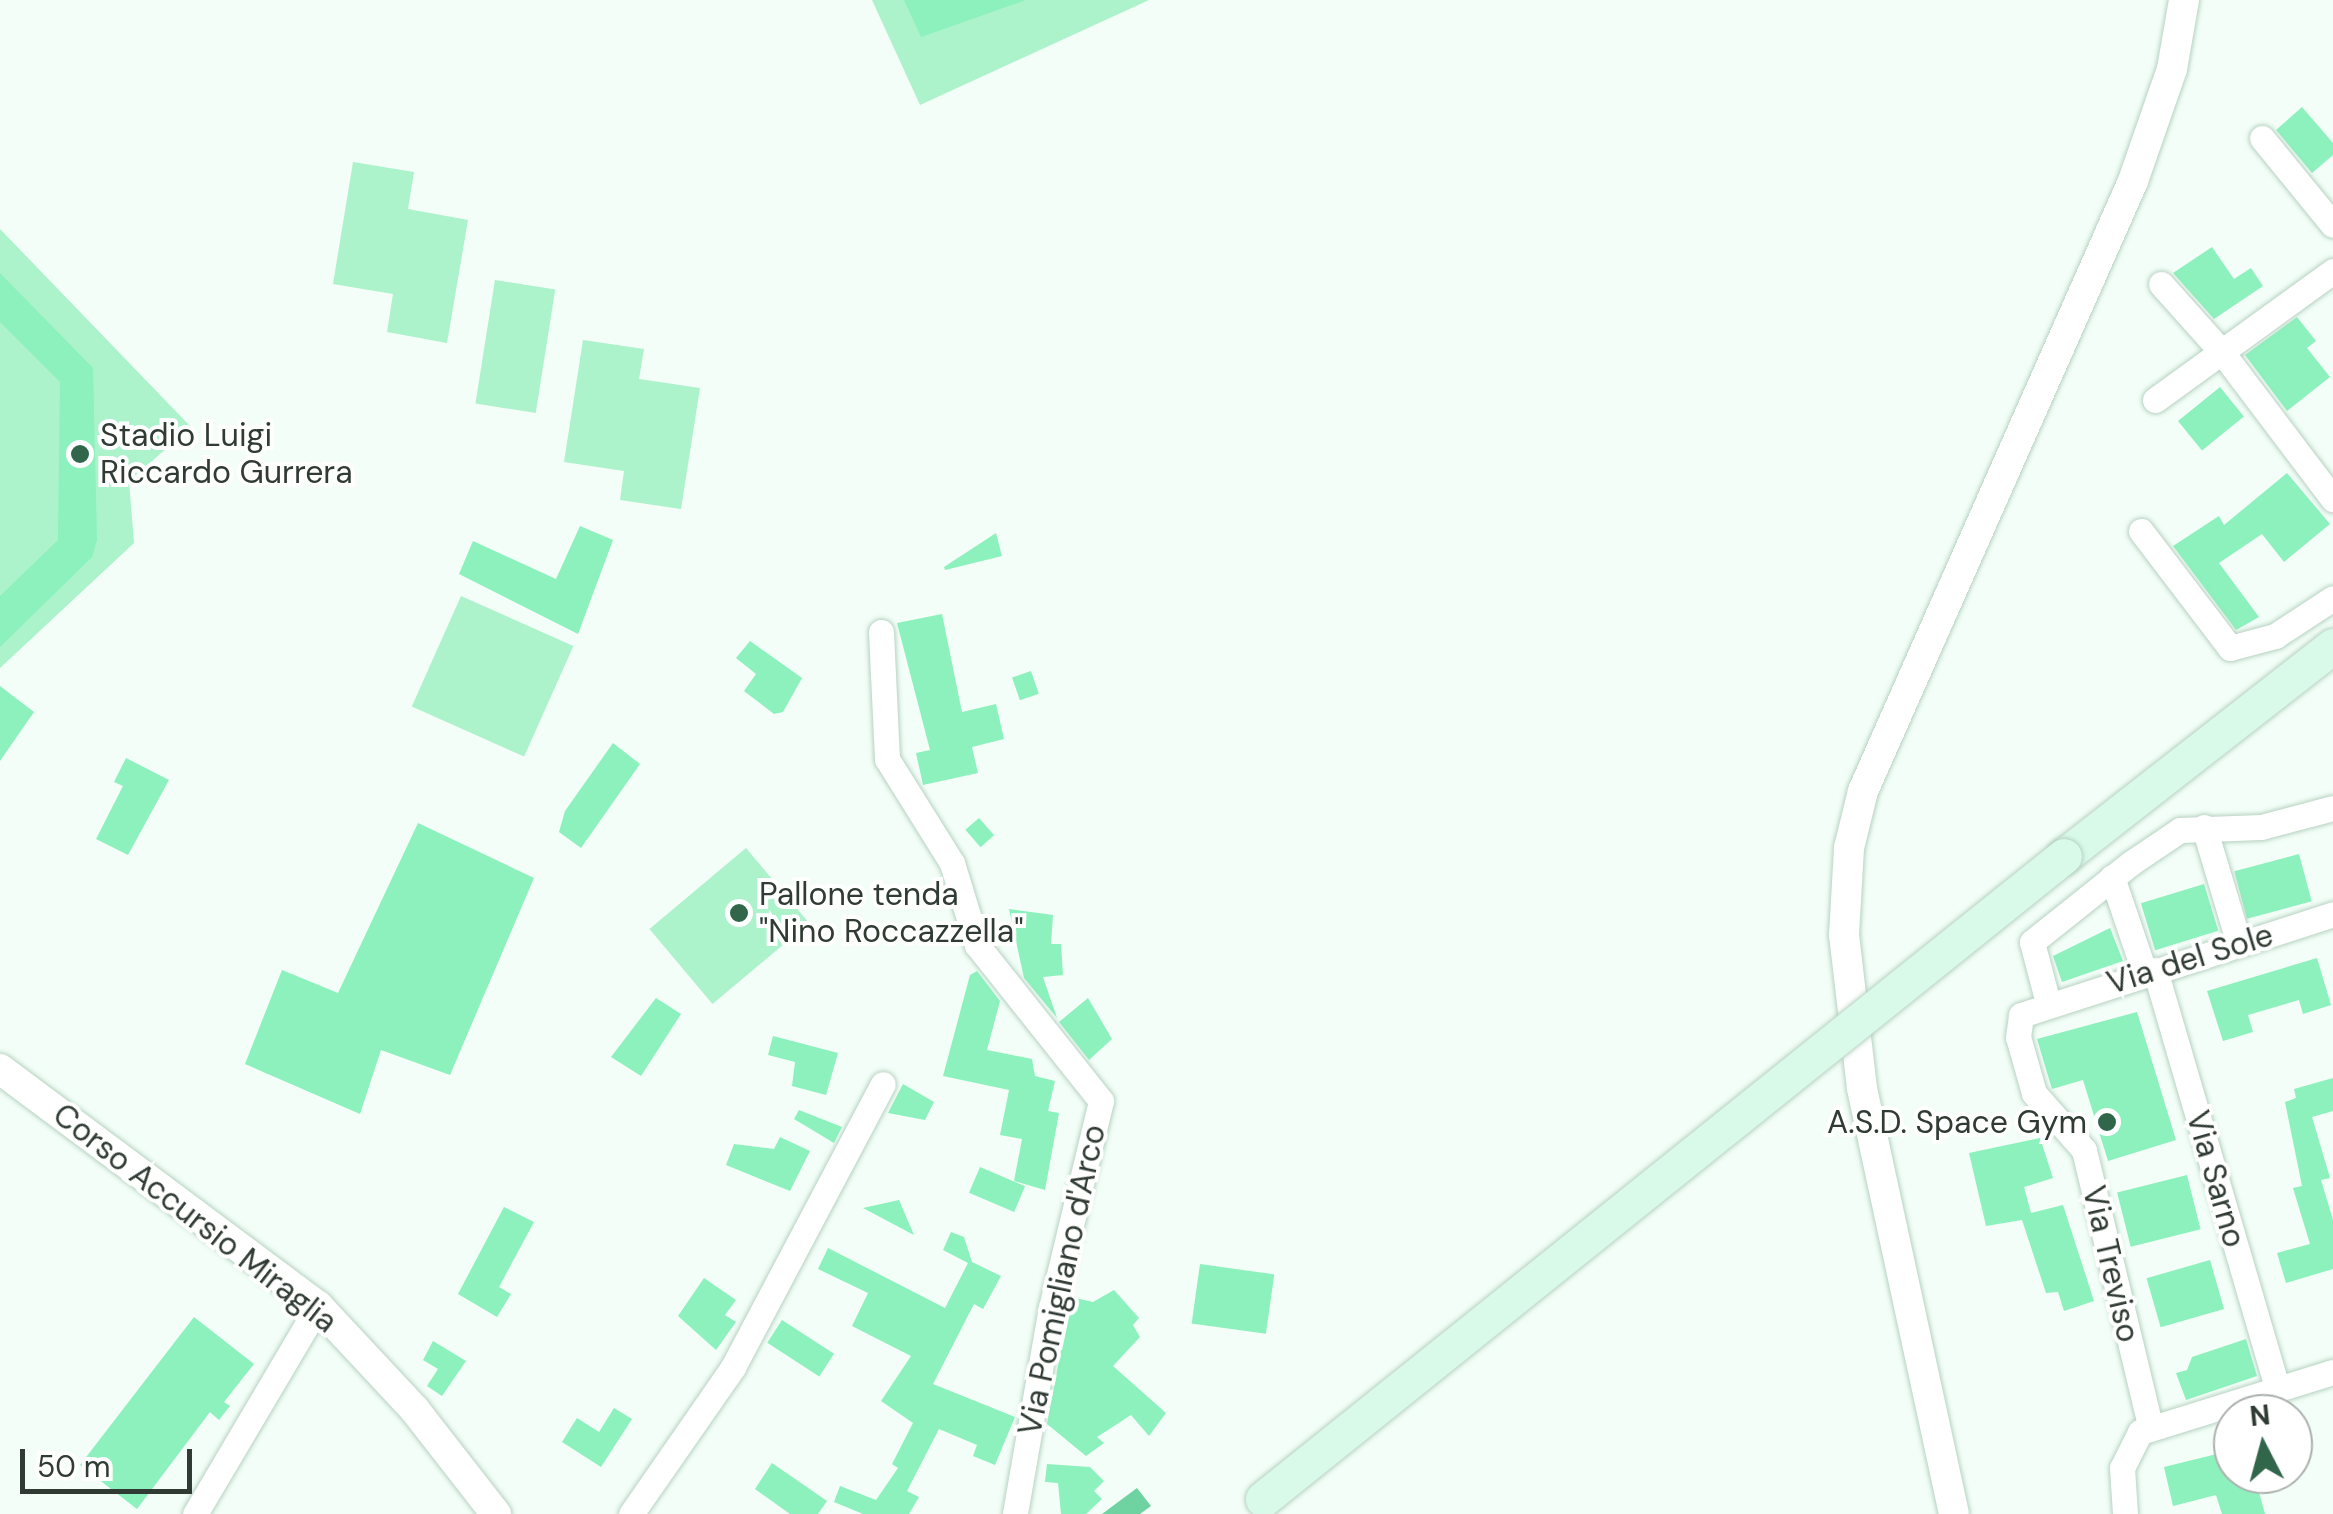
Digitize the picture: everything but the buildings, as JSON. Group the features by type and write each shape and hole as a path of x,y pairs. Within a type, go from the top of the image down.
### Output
{"main road":[{"path":"1254,1506 2064,856 2333,646"}],"street":[{"path":"1954,1514 1862,1088 1844,935 1849,848 1863,792 2134,181 2172,69 2184,0"},
{"path":"2262,138 2333,225"},
{"path":"2155,400 2333,271"},
{"path":"2161,284 2222,352 2333,499"},
{"path":"2141,531 2230,648 2275,636 2333,598"},
{"name":"Via Pomigliano d'Arco","path":"881,632 887,759 945,849 977,945 1101,1102 1051,1307 1015,1514"},
{"path":"2040,1006 2032,942 2112,877 2180,830 2261,828 2333,808"},
{"path":"2204,827 2239,944"},
{"name":"Via Sarno","path":"2112,877 2148,966 2277,1388"},
{"name":"Via del Sole","path":"2040,1006 2148,966 2239,944 2333,914"},
{"name":"Via Treviso","path":"2040,1006 2018,1026 2034,1093 2084,1150 2150,1426"},
{"name":"Corso Accursio Miraglia","path":"0,1069 318,1306 426,1422 496,1514"},
{"path":"631,1514 734,1367 883,1084"},
{"path":"195,1514 318,1306"},
{"path":"2125,1514 2122,1468 2131,1444 2150,1426 2333,1372"}],"shaded area":[{"path":"872,0 1149,0 920,105"},
{"path":"353,162 414,172 408,209 468,220 447,343 387,332 393,294 333,284"},
{"name":"Stadio Luigi Riccardo Gurrera","path":"0,229 191,427 129,481 134,543 0,668"},
{"path":"495,280 555,290 536,413 475,403"},
{"path":"583,340 644,349 639,379 700,388 681,509 620,500 624,471 564,462"},
{"path":"461,596 573,646 524,757 412,707"},
{"path":"746,848 809,923 712,1004 649,929"},
{"path":"1137,1488 1151,1506 1140,1514 1102,1514"}],"place":[{"name":"Stadio Luigi Riccardo Gurrera","path":"80,454"},
{"name":"Pallone tenda \"Nino Roccazzella\"","path":"739,913"},
{"name":"A.S.D. Space Gym","path":"2107,1122"}]}
